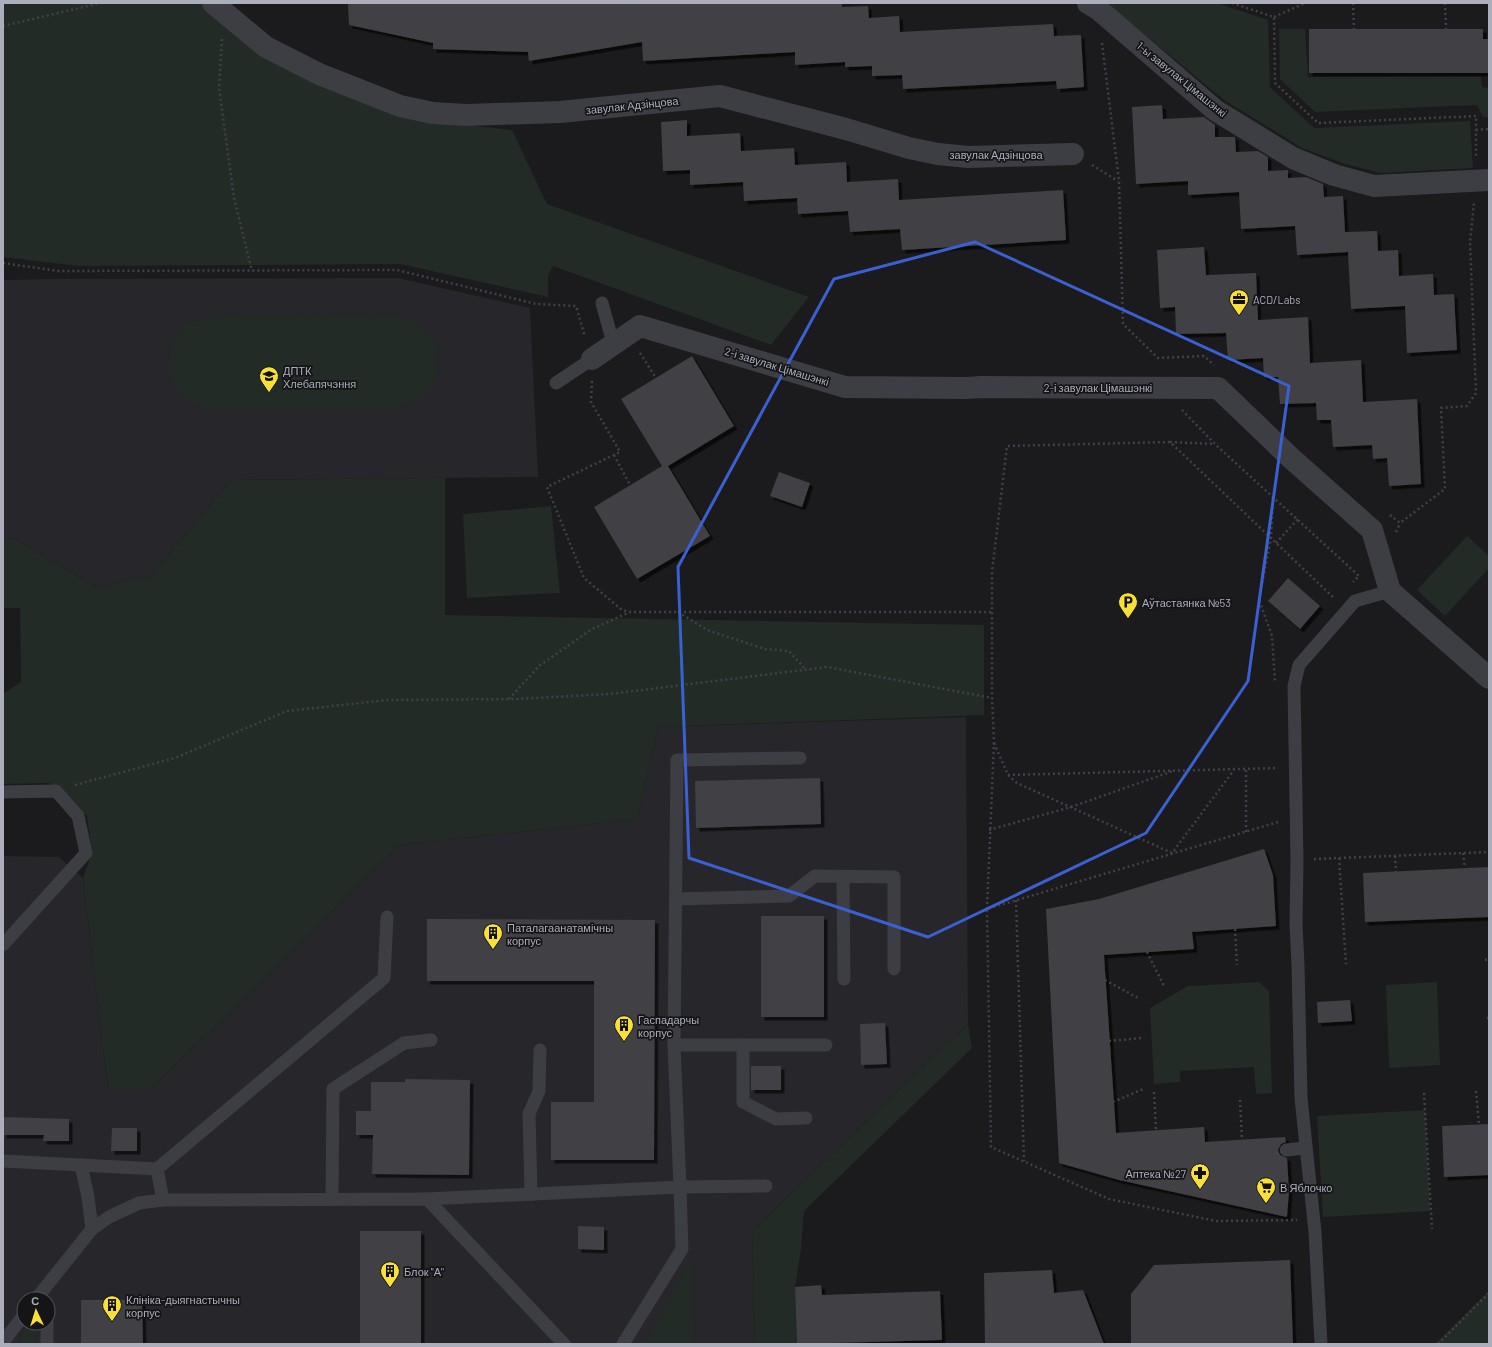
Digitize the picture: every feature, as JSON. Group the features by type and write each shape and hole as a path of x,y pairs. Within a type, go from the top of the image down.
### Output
{"street":[{"name":"1-ы завулак Цімашэнкі","path":"1093,6 1215,110 1293,158 1334,175 1374,186 1483,180"},
{"name":"завулак Адзінцова","path":"218,8 266,47 319,74 400,106 433,113 466,115 560,112 720,96 846,129 909,148 938,154 968,156 1073,154"},
{"name":"2-і завулак Цімашэнкі","path":"592,359 640,326 845,387 1218,388 1292,459 1372,530 1390,591"},
{"path":"1390,591 1489,678"}],"lane":[{"path":"602,302 621,339"},
{"path":"556,383 592,359"},
{"path":"1321,1344 1315,1232 1301,1098 1296,924 1298,860 1294,686 1299,665 1355,602 1390,591"},
{"path":"623,1344 682,1249 674,1045 677,760 800,758"},
{"path":"3,792 56,791 78,816 86,853 3,944"},
{"path":"676,899 789,896 816,876 894,877 894,969"},
{"path":"844,877 844,979"},
{"path":"3,1161 157,1169 384,978 387,916"},
{"path":"332,1199 333,1089 404,1043 431,1040"},
{"path":"674,1045 826,1045"},
{"path":"743,1045 743,1102 776,1119 806,1118"},
{"path":"531,1194 529,1114 539,1091 540,1050"},
{"path":"1286,1150 1306,1148"},
{"path":"81,1165 88,1197 92,1229"},
{"path":"157,1169 163,1200"},
{"path":"46,1291 92,1229 109,1217 139,1203 163,1200 427,1199 680,1187 766,1186"},
{"path":"427,1199 564,1344"},
{"path":"3,1342 16,1325"},
{"path":"46,1331 47,1344"}],"path":[{"path":"3,26 101,3"},
{"path":"625,16 633,16 632,3"},
{"path":"1232,3 1274,16 1305,3"},
{"path":"1353,3 1354,29"},
{"path":"1445,3 1446,29"},
{"path":"1093,6 1119,181 1123,324 1158,358 1167,388 1185,415 1359,576 1349,585"},
{"path":"218,8 219,88 234,198 252,271"},
{"path":"1274,16 1275,84 1318,122 1476,116 1476,130 1483,180 1470,242 1476,393 1467,406 1441,408 1445,489 1400,523 1388,513"},
{"path":"1476,130 1489,129"},
{"path":"1073,154 1119,181"},
{"path":"3,263 58,271 397,270 536,304 576,306 592,359 591,402 620,452 547,487 584,578 622,610 630,612 991,612"},
{"path":"621,339 656,378"},
{"path":"1158,358 1204,356 1216,366"},
{"path":"1216,444 1170,442 1007,446 992,572 991,612 994,742 989,830 987,909 991,1147 1109,1199 1216,1221 1299,1220"},
{"path":"1170,442 1335,598 1340,594"},
{"path":"614,455 630,485"},
{"path":"1273,497 1271,538 1259,600 1272,636 1275,684"},
{"path":"1276,543 1298,519"},
{"path":"509,699 538,666 592,629 630,612"},
{"path":"678,612 707,630 765,649 789,651 805,670"},
{"path":"56,791 175,758 287,711 387,700 509,699 610,694 827,667 992,698"},
{"path":"994,742 1008,775 1017,783 1172,853"},
{"path":"1008,775 1281,768"},
{"path":"1172,853 1234,769"},
{"path":"1246,769 1246,832"},
{"path":"989,830 1071,807 1176,770"},
{"path":"987,909 1172,853 1278,823 1278,815"},
{"path":"1298,860 1489,852"},
{"path":"1463,853 1465,868"},
{"path":"1394,856 1396,872"},
{"path":"1339,858 1346,964"},
{"path":"1016,900 1024,1161"},
{"path":"1235,929 1237,965"},
{"path":"1147,952 1164,986"},
{"path":"1485,960 1489,959"},
{"path":"1105,980 1140,999"},
{"path":"1109,1041 1142,1038"},
{"path":"1113,1102 1143,1090"},
{"path":"1476,1091 1479,1124"},
{"path":"1154,1092 1156,1130"},
{"path":"1424,1093 1432,1229"},
{"path":"1240,1100 1242,1140"},
{"path":"1438,1344 1489,1293"}],"highlighted area":[{"path":"975,242 1289,386 1248,681 1146,833 928,937 689,858 678,567 834,279"}],"shaded area":[{"path":"3,3 201,3 257,48 456,124 512,130 547,204 809,297 771,345 553,266 548,276 548,297 400,264 78,266 3,257"},
{"path":"1110,3 1217,3 1268,20 1270,87 1314,128 1470,121 1473,168 1381,173 1345,164 1302,148 1224,100 1111,7"},
{"path":"1279,29 1305,29 1308,77 1481,76 1482,87 1489,88 1489,117 1483,117 1477,105 1315,112 1280,79"},
{"name":"ДПТК Хлебапячэння","path":"398,278 530,308 538,477 231,480 151,576 96,587 15,539 3,538 3,280"},
{"path":"398,316 418,323 436,343 438,365 433,386 417,402 395,408 204,408 182,397 170,379 169,362 171,346 187,323 214,317"},
{"path":"445,478 445,615 984,625 984,715 658,727 637,819 399,845 151,1089 108,1089 83,878 92,853 87,816 49,783 3,784 3,694 21,682 20,608 3,608 3,538 15,539 96,587 151,576 231,480"},
{"path":"551,506 560,593 467,598 463,514"},
{"path":"1467,536 1489,556 1489,568 1445,616 1417,590"},
{"path":"966,717 968,1024 752,1231 755,1344 3,1344 3,856 59,857 83,878 108,1089 151,1089 399,845 637,819 658,727"},
{"path":"1259,982 1269,991 1272,1093 1256,1094 1254,1067 1180,1071 1180,1082 1154,1084 1150,1008 1188,986"},
{"path":"1437,982 1440,1065 1389,1068 1386,985"},
{"path":"968,1024 972,1048 804,1211 801,1249 795,1287 797,1344 755,1344 752,1231"},
{"path":"1425,1110 1430,1211 1323,1217 1317,1116"},
{"path":"692,1258 694,1344 645,1344"},
{"path":"1489,1291 1489,1344 1435,1344"},
{"path":"24,1331 35,1331 36,1344 21,1344 20,1336"}],"building":[{"path":"348,3 842,3 842,7 868,6 869,18 899,16 900,32 1053,24 1054,36 1081,35 1084,87 1057,89 1056,81 903,89 902,75 872,76 872,66 845,67 845,62 795,65 795,52 643,61 642,42 529,61 528,52 433,49 433,43 349,25"},
{"path":"1309,29 1483,29 1483,39 1489,39 1489,73 1309,73"},
{"path":"1162,105 1163,119 1204,117 1215,125 1215,137 1235,137 1236,152 1258,151 1268,157 1268,171 1288,170 1288,178 1306,177 1323,184 1324,197 1343,196 1345,232 1377,231 1378,251 1398,250 1399,276 1433,274 1434,295 1454,294 1457,350 1407,353 1405,306 1351,309 1348,252 1297,255 1295,226 1241,229 1239,192 1188,195 1188,181 1136,184 1132,107"},
{"path":"687,120 687,136 740,133 741,151 794,148 795,165 846,162 847,182 898,179 899,200 1063,190 1066,240 902,250 900,229 850,232 848,211 798,214 797,198 744,201 743,182 690,185 690,170 663,171 661,122"},
{"path":"1204,247 1206,275 1256,273 1258,320 1308,317 1310,363 1361,360 1363,402 1417,399 1421,484 1389,486 1387,458 1373,459 1372,445 1333,447 1331,420 1317,420 1316,403 1280,404 1278,377 1264,377 1263,358 1228,360 1226,333 1176,334 1175,307 1160,308 1157,250"},
{"path":"692,356 734,426 668,466 710,536 637,579 594,507 662,466 621,399"},
{"path":"779,472 810,483 802,507 770,496"},
{"path":"1288,578 1320,606 1300,629 1268,601"},
{"path":"820,778 821,824 696,828 695,781"},
{"path":"1264,849 1273,875 1276,926 1192,932 1194,949 1104,955 1116,1133 1204,1127 1205,1142 1285,1137 1286,1142 1281,1144 1278,1150 1280,1155 1287,1158 1289,1191 1287,1217 1119,1180 1059,1163 1046,909 1099,899"},
{"path":"1489,867 1489,917 1365,922 1363,873"},
{"path":"761,916 824,916 824,1017 761,1017"},
{"name":"Гаспадарчы корпус","path":"427,919 655,920 654,1160 551,1160 551,1102 594,1102 594,981 427,981"},
{"path":"1350,1000 1352,1021 1318,1023 1317,1002"},
{"path":"885,1023 887,1064 861,1065 860,1024"},
{"path":"751,1066 781,1066 781,1090 751,1090"},
{"path":"405,1079 470,1080 469,1175 372,1174 373,1135 356,1135 356,1111 371,1111 371,1082 405,1082"},
{"path":"3,1117 69,1119 69,1141 43,1141 44,1135 3,1135"},
{"path":"1489,1124 1489,1175 1444,1177 1442,1126"},
{"path":"112,1128 137,1128 137,1151 111,1151"},
{"path":"578,1226 604,1227 604,1250 578,1249"},
{"name":"Блок \"А\"","path":"360,1231 421,1231 421,1344 360,1344"},
{"path":"1290,1260 1293,1344 1131,1344 1131,1294 1154,1265"},
{"path":"1052,1270 1054,1293 1083,1290 1104,1344 985,1344 984,1273"},
{"path":"821,1285 822,1295 940,1291 942,1340 797,1344 795,1287"},
{"name":"Клініка-дыягнастычны корпус","path":"81,1300 142,1300 143,1344 81,1344"}],"place":[{"name":"ACD/Labs","path":"1239,316"},
{"name":"ДПТК Хлебапячэння","path":"269,393"},
{"name":"Аўтастаянка №53","path":"1128,619"},
{"name":"Паталагаанатамічны корпус","path":"493,950"},
{"name":"Гаспадарчы корпус","path":"624,1042"},
{"name":"Аптека №27","path":"1200,1190"},
{"name":"В Яблочко","path":"1266,1204"},
{"name":"Блок \"А\"","path":"390,1288"},
{"name":"Клініка-дыягнастычны корпус","path":"112,1322"}]}
